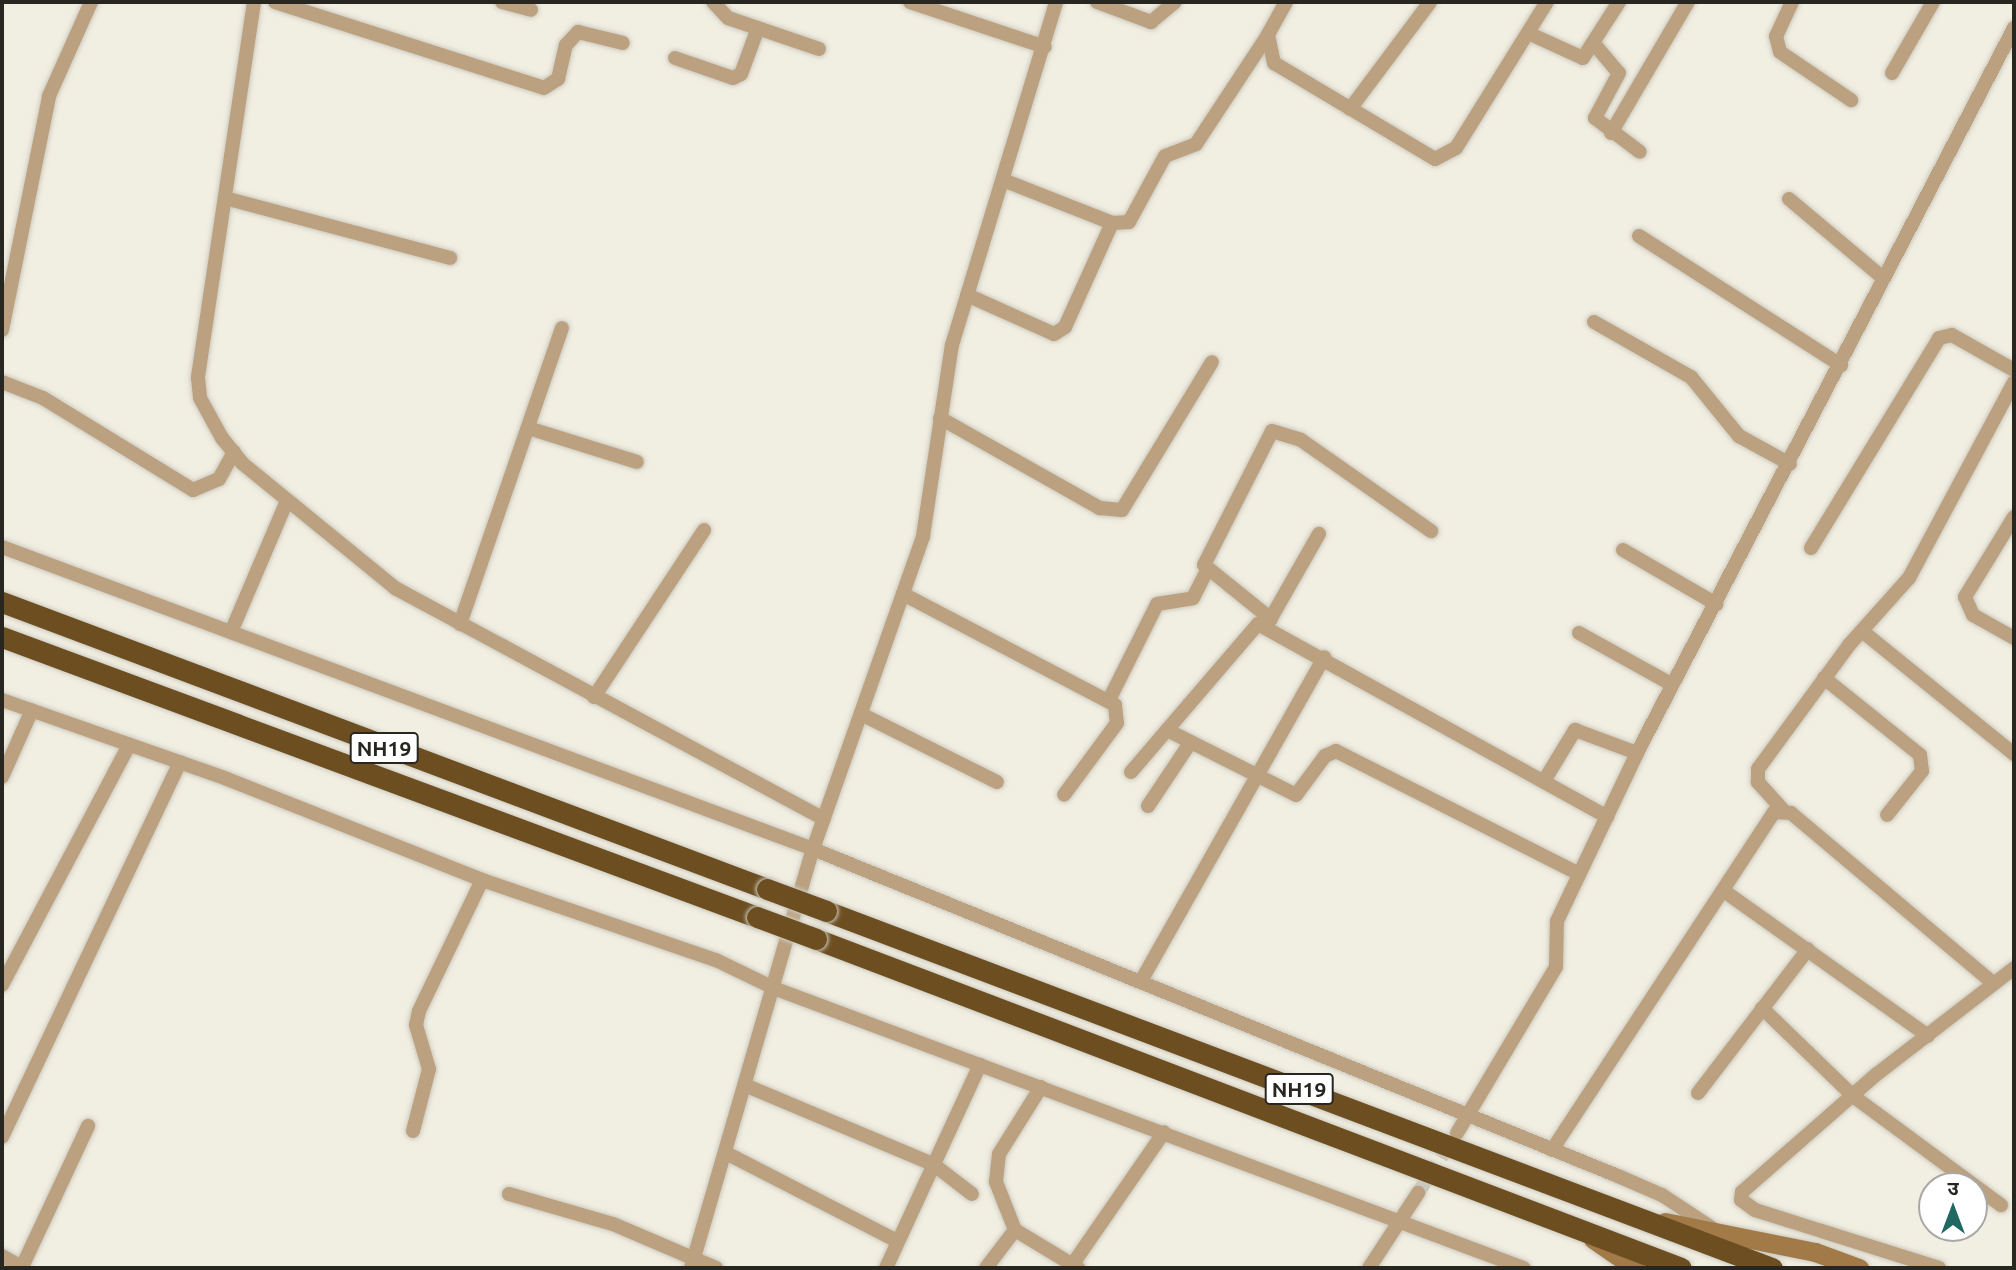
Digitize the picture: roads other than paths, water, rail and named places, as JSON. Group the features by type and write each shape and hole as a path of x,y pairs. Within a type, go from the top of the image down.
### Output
{"highway":[{"name":"NH19","path":"2,602 1772,1268"},
{"name":"NH19","path":"2,638 816,939 1570,1223 1681,1268"}],"main road":[{"path":"1643,1219 1713,1229 1859,1268"},
{"path":"1570,1223 1635,1268"}],"street":[{"path":"2,330 49,96 91,2"},
{"path":"254,2 198,378 208,417 234,452 287,501 395,588 824,819"},
{"path":"275,2 544,88 558,79 566,45 578,32 623,43"},
{"path":"502,2 531,10"},
{"path":"713,2 719,13 820,49"},
{"path":"910,2 1045,47"},
{"path":"693,1263 776,989 813,849 903,594 937,473 940,418 967,295 1045,47 1056,2"},
{"path":"1097,2 1151,22 1175,2"},
{"path":"1003,180 1112,223 1129,222 1139,211 1170,151 1196,144 1268,35 1286,2"},
{"path":"1350,109 1430,2"},
{"path":"1268,35 1274,63 1426,155 1445,156 1547,2"},
{"path":"1528,33 1573,58 1596,46 1619,2"},
{"path":"1611,133 1688,2"},
{"path":"1791,2 1776,36 1780,52 1851,100"},
{"path":"1892,73 1933,2"},
{"path":"675,58 733,78 741,74 758,28"},
{"path":"1457,1133 1556,967 1557,920 1637,753 1671,684 1790,464 1883,278 2014,28"},
{"path":"1596,46 1619,73 1595,118 1611,133 1640,152"},
{"path":"225,198 450,258"},
{"path":"1789,199 1883,278"},
{"path":"967,295 1054,334 1065,327 1112,223"},
{"path":"1639,236 1841,365"},
{"path":"1594,322 1691,377 1739,436 1790,464"},
{"path":"460,624 562,328"},
{"path":"1811,548 1939,338 1952,335 2014,370"},
{"path":"940,418 1100,508 1122,510 1212,362"},
{"path":"2,382 43,398 193,490 219,479 234,452"},
{"path":"1994,984 1783,810 1758,782 1758,769 1824,678 1909,578 2014,382"},
{"path":"527,428 637,463"},
{"path":"1109,700 1157,604 1194,598 1206,572 1209,547 1272,431 1301,440 1431,531"},
{"path":"231,632 287,501"},
{"path":"2014,517 1965,597 1973,615 2014,638"},
{"path":"594,697 704,530"},
{"path":"1131,772 1251,627 1269,622 1319,534"},
{"path":"2,547 813,849 1469,1114 1662,1195 1713,1229"},
{"path":"1623,550 1716,604"},
{"path":"1206,572 1269,622 1324,657 1607,817"},
{"path":"903,594 1109,700 1117,723 1064,795"},
{"path":"1862,631 2014,754"},
{"path":"1579,633 1671,684"},
{"path":"1141,981 1258,779 1324,657"},
{"path":"1824,678 1920,755 1922,771 1887,816"},
{"path":"2,700 180,762 482,880 716,960 776,989 1524,1268"},
{"path":"2,777 32,710"},
{"path":"861,713 997,782"},
{"path":"1167,730 1258,779 1296,795 1325,756 1336,751 1579,874"},
{"path":"1544,782 1575,730 1637,753"},
{"path":"1148,806 1190,743"},
{"path":"2,985 129,745"},
{"path":"2,1136 180,762"},
{"path":"1552,1150 1724,891 1768,819 1783,810"},
{"path":"413,1131 429,1069 416,1025 419,1012 482,880"},
{"path":"1724,891 1927,1036"},
{"path":"1698,1093 1808,949"},
{"path":"1939,1268 1755,1210 1741,1199 1747,1183 2014,968"},
{"path":"1762,1008 1853,1096 2001,1205"},
{"path":"886,1268 980,1065"},
{"path":"747,1086 933,1164 972,1194"},
{"path":"1041,1087 995,1169 1014,1230 1074,1267 1164,1132"},
{"path":"2,1256 23,1268 88,1126"},
{"path":"726,1153 897,1241"},
{"path":"1369,1268 1418,1193"},
{"path":"509,1194 613,1224 693,1263 716,1268"},
{"path":"986,1268 1014,1230"}],"tunnel":[{"path":"1418,1193 1453,1139"}]}
